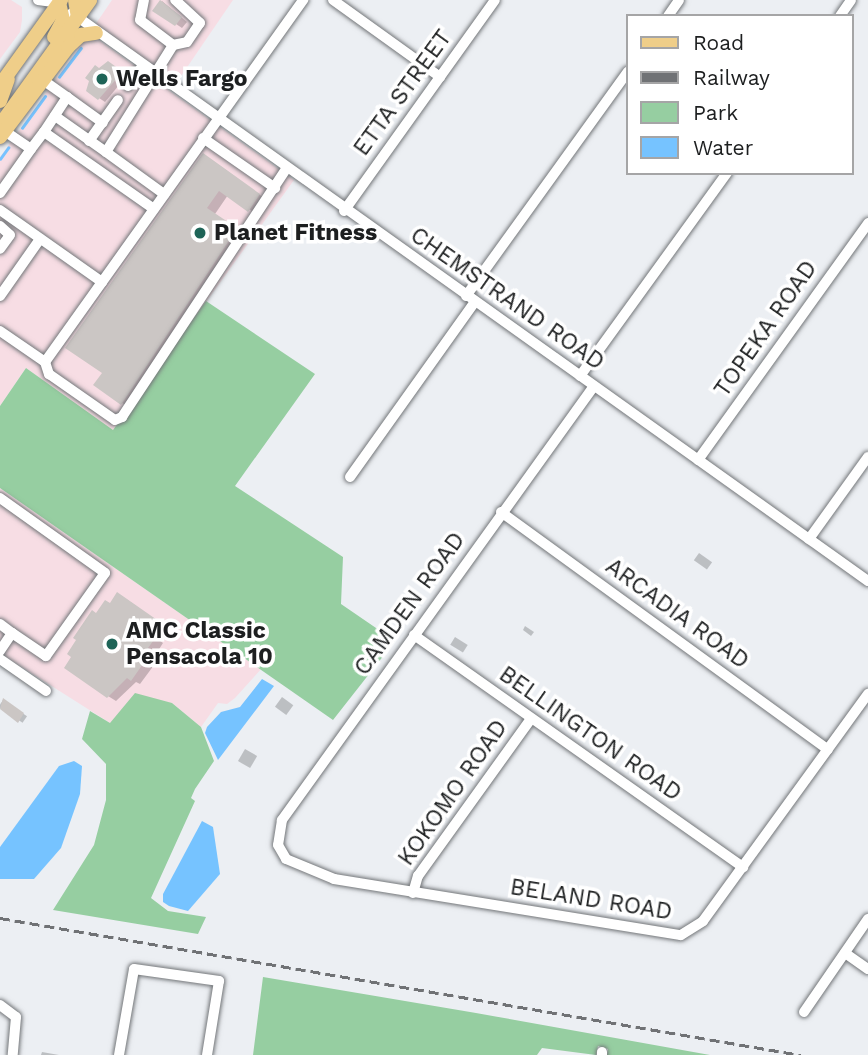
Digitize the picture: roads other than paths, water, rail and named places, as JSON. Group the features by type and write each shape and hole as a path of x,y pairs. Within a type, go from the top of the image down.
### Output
{"main road":[{"path":"75,0 78,17"},
{"path":"2,131 90,0"},
{"path":"0,85 59,1"},
{"path":"0,112 63,20 59,1"},
{"path":"2,131 81,34 96,33"},
{"path":"0,101 10,71"}],"street":[{"path":"38,0 59,1"},
{"path":"144,0 140,20 173,45"},
{"path":"107,152 153,83 155,73 173,45 187,42 200,23 175,0"},
{"path":"45,362 303,0"},
{"path":"333,0 440,77"},
{"name":"ETTA STREET","path":"345,211 495,0"},
{"name":"CHEMSTRAND ROAD","path":"59,1 96,33 868,581"},
{"path":"128,86 142,65"},
{"path":"349,477 626,74"},
{"path":"44,81 103,122"},
{"path":"0,192 67,97"},
{"path":"89,141 118,100"},
{"path":"55,116 164,194"},
{"path":"2,131 31,149"},
{"path":"44,132 154,209"},
{"path":"204,138 275,188"},
{"path":"0,348 4,333 45,362 49,374 115,420 122,417 286,169"},
{"path":"580,376 726,175"},
{"path":"0,210 102,282"},
{"name":"TOPEKA ROAD","path":"698,460 868,223"},
{"path":"0,249 20,225"},
{"path":"0,226 10,235"},
{"path":"0,296 40,239"},
{"name":"CAMDEN ROAD","path":"281,852 277,836 282,820 594,386"},
{"path":"809,539 868,457"},
{"path":"0,498 105,573 46,656 0,624"},
{"name":"ARCADIA ROAD","path":"501,512 828,750"},
{"path":"0,651 12,632"},
{"name":"BELLINGTON ROAD","path":"414,635 743,867"},
{"path":"0,659 47,691"},
{"name":"BELAND ROAD","path":"281,852 316,873 672,936 698,926 868,694"},
{"name":"KOKOMO ROAD","path":"413,892 418,876 531,719"},
{"path":"804,1012 868,919"},
{"path":"845,953 868,969"},
{"path":"119,1055 134,969 219,981 206,1055"},
{"path":"0,1005 16,1017 13,1055"}],"water":[{"path":"262,679 274,686 218,760 205,733 207,727 221,712 240,707"},
{"path":"74,761 82,766 80,794 61,848 34,879 0,879 0,847 59,766"},
{"path":"202,821 213,827 220,874 188,911 169,906 163,902 163,894"}],"waterway":[{"path":"59,77 81,48"},
{"path":"22,128 45,96"},
{"path":"0,159 8,148"}],"railway":[{"path":"0,918 801,1055"}],"place":[{"name":"Wells Fargo","path":"102,79"},
{"name":"Planet Fitness","path":"200,233"},
{"name":"AMC Classic Pensacola 10","path":"112,644"}]}
